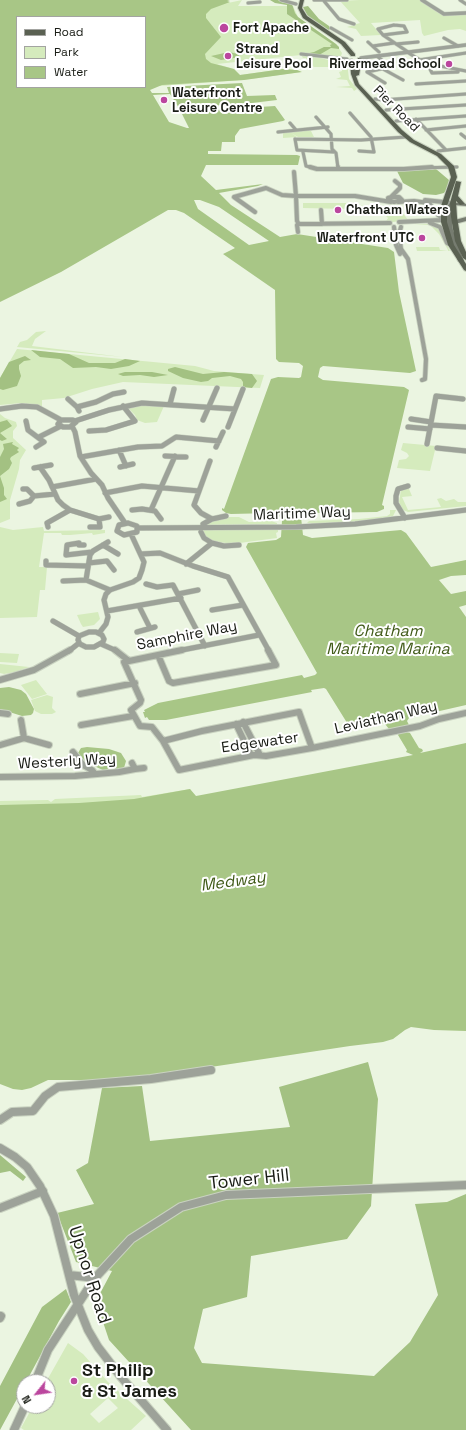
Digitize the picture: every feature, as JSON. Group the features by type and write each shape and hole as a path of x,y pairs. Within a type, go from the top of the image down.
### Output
{"main road":[{"path":"298,1 303,14 328,33 335,35 357,56"},
{"name":"Pier Road","path":"298,1 299,14 339,44 344,50 346,58 352,62 353,74 357,84 408,137 433,151 452,166"},
{"path":"346,58 357,56"},
{"path":"346,58 357,56"},
{"name":"Pier Road","path":"357,56 358,77 362,85 379,101 408,137 438,151 450,159 452,166"},
{"path":"395,139 408,137"},
{"path":"452,166 453,179 446,202 451,245 464,259"},
{"path":"452,166 459,177 448,220 460,244 466,269"},
{"path":"455,196 465,205"},
{"path":"453,203 465,205"},
{"path":"453,203 449,206 448,220 464,259"},
{"path":"448,220 466,219"},
{"path":"448,220 460,226 466,224"}],"street":[{"path":"281,0 291,2 298,1"},
{"path":"314,0 347,0"},
{"path":"422,0 444,14 466,13"},
{"path":"460,0 466,4"},
{"path":"248,3 260,1 265,4"},
{"path":"324,1 339,19 354,24"},
{"path":"383,35 408,32 404,26 400,25 378,28 383,35 419,60 430,64 466,71"},
{"path":"331,28 352,40"},
{"path":"335,35 342,33"},
{"path":"444,38 458,46"},
{"path":"368,42 379,52"},
{"path":"373,46 418,42"},
{"path":"357,56 371,57 466,45"},
{"path":"419,60 466,53"},
{"path":"301,54 346,58"},
{"path":"377,56 390,66 389,68 367,72 385,83"},
{"path":"430,64 428,65 433,74 466,71"},
{"path":"383,69 403,80"},
{"path":"416,84 466,81"},
{"path":"379,101 466,94"},
{"path":"386,110 466,105"},
{"path":"350,113 372,139 374,152 359,151"},
{"path":"396,121 466,116"},
{"path":"316,117 327,127 331,134 332,149 336,153 338,169"},
{"path":"416,119 446,150"},
{"path":"290,123 296,130"},
{"path":"426,130 466,126"},
{"path":"278,132 327,127"},
{"path":"461,134 466,138"},
{"path":"379,139 408,137"},
{"path":"334,152 297,150 295,139 395,139"},
{"path":"438,151 466,148"},
{"path":"303,152 306,166 317,169 404,169 452,166"},
{"path":"439,166 452,166"},
{"path":"294,172 297,221 299,224 297,225 298,232"},
{"path":"395,181 400,186 398,197"},
{"path":"255,212 234,197 266,188 282,195 352,196 378,199 398,197 453,203"},
{"path":"428,200 448,195"},
{"path":"398,197 410,201 429,203 448,220"},
{"path":"321,210 322,224"},
{"path":"299,224 381,224 402,226 448,220"},
{"path":"392,225 399,222 448,220"},
{"path":"399,222 402,226"},
{"path":"430,223 440,227 447,243 451,245"},
{"path":"392,225 403,258 408,262 426,359 425,379 422,380"},
{"path":"398,245 399,232 402,226"},
{"path":"203,420 217,388"},
{"path":"170,404 174,389"},
{"path":"228,428 243,389"},
{"path":"68,398 78,409 113,394 124,392"},
{"path":"427,444 436,396 463,399"},
{"path":"96,402 106,407"},
{"path":"72,426 75,424 75,421 106,407 142,403 235,409"},
{"path":"0,409 24,406 37,408 62,420 70,419 75,421"},
{"path":"89,431 106,430 135,421 132,415 123,406"},
{"path":"0,413 12,408"},
{"path":"411,419 430,425"},
{"path":"61,426 58,423 62,420"},
{"path":"26,421 28,430 44,442 36,447"},
{"path":"408,427 430,425 466,428"},
{"path":"39,437 61,426 72,426"},
{"path":"72,426 76,432 78,452 96,479 102,485 105,493 125,523"},
{"path":"216,447 223,432"},
{"path":"81,457 138,447 162,446 168,443 172,438 176,437 219,441"},
{"path":"437,448 466,451"},
{"path":"119,450 123,466 133,464"},
{"path":"165,456 186,458"},
{"path":"151,510 175,456"},
{"path":"210,461 194,505 196,509 212,518"},
{"path":"50,465 37,467 63,505 70,510 99,519 109,517"},
{"path":"52,487 96,479"},
{"path":"405,518 396,503 396,496 398,489 408,486"},
{"path":"105,493 135,487 199,491"},
{"path":"23,489 27,489 34,496"},
{"path":"19,504 30,501 34,496 55,494"},
{"path":"48,527 47,523 70,510"},
{"path":"132,510 151,510 158,513 161,519"},
{"name":"Maritime Way","path":"138,528 325,526 355,524 466,510"},
{"path":"203,524 212,518 226,516"},
{"path":"90,528 100,527 99,519"},
{"path":"125,523 135,525 138,528 136,532 124,535 117,531 117,527 125,523"},
{"path":"201,532 204,538 212,543 224,546 239,545"},
{"path":"99,633 106,624 108,617 104,600 106,594 110,590 133,582 139,578 144,562 131,534"},
{"path":"84,545 79,545 79,543 64,545 66,555 92,552 105,544 118,554"},
{"path":"186,564 212,543"},
{"path":"86,580 88,564 92,552"},
{"path":"141,554 157,552 186,564 226,576 230,580 276,665 174,683 170,681 158,655"},
{"path":"46,562 46,565 88,564 107,561 114,570"},
{"path":"63,581 86,580 110,590"},
{"path":"146,584 157,587 173,585 205,646"},
{"path":"107,611 139,606 198,590"},
{"path":"212,610 243,604"},
{"path":"137,632 152,628 139,606"},
{"path":"53,621 79,639 86,647"},
{"path":"0,680 31,672 66,654 86,647 94,647 101,644 104,639 99,633 88,632 79,639 66,654"},
{"name":"Samphire Way","path":"101,644 112,648 129,661 259,635"},
{"path":"129,661 124,662 141,700 140,703 132,709 133,716 140,726 152,727 163,741"},
{"path":"0,677 14,677"},
{"path":"80,694 135,685"},
{"name":"Edgewater","path":"299,712 312,748 266,756 252,755 179,770 163,741 243,722 299,712"},
{"path":"0,713 8,714"},
{"name":"Leviathan Way","path":"312,748 412,728 466,713"},
{"path":"81,725 133,716"},
{"path":"21,720 24,738"},
{"path":"243,722 260,756"},
{"path":"236,724 252,755"},
{"path":"0,745 24,738 49,745"},
{"path":"72,752 82,765 92,770 95,774"},
{"name":"Westerly Way","path":"0,777 28,778 95,774 133,766 144,768"},
{"path":"0,1120 12,1112 33,1111 45,1096 58,1087 151,1079 211,1070"},
{"name":"Upnor Road","path":"0,1148 15,1157 27,1167 38,1180 54,1216 78,1306 88,1330 98,1347 121,1377 167,1430"},
{"name":"Tower Hill","path":"38,1374 48,1350 95,1278 131,1239 181,1207 226,1195 466,1184"},
{"path":"0,1208 11,1202 43,1191"},
{"path":"69,1275 95,1278"},
{"path":"14,1430 21,1414"}],"green space":[{"path":"230,0 227,1 230,2 228,3 242,0 238,6 293,6 298,17 336,44 342,53 341,56 338,57 316,57 337,62 347,62 349,79 357,89 354,91 352,88 336,87 350,86 347,80 336,79 341,77 339,72 342,71 342,69 333,69 331,67 314,67 301,55 217,64 234,69 240,75 283,69 297,70 301,72 244,80 160,86 146,17"},
{"path":"420,0 440,14 466,14 466,31 460,29 448,30 424,36 422,33 420,20 371,23 381,35 361,36 356,29 347,27 360,23 340,1"},
{"path":"311,131 314,137 298,137 291,133 297,137 283,138 283,132"},
{"path":"303,203 349,203 350,209 303,208"},
{"path":"350,204 399,211 402,212 408,220 385,223 388,218 386,216 389,215 386,213 380,212 379,210 355,209"},
{"path":"413,224 428,224 437,227 450,251 448,251 439,234 430,225"},
{"path":"416,247 439,247 440,250 448,251 417,251"},
{"path":"46,331 35,339 32,346 123,357 17,347 20,342 27,340 36,332"},
{"path":"17,349 195,366 214,371 264,375 260,388 123,382 92,389 64,398 42,400 42,407 21,403 0,405 0,378"},
{"path":"144,404 164,406 157,422 145,423 137,420 135,415 127,407"},
{"path":"0,414 5,418 16,422 17,426 13,431 13,438 26,450 20,460 19,469 10,500 10,519 0,523"},
{"path":"403,443 436,446 430,471 397,468 399,460 406,459 409,456 401,450"},
{"path":"409,489 412,496 402,497 408,510 441,507 437,499 441,498 446,501 454,499 458,502 466,502 466,506 408,512 403,510 399,502 401,490"},
{"path":"390,510 396,510 393,516 389,517 352,522 307,523 309,521 359,519 387,516 390,514"},
{"path":"227,517 239,517 249,522 271,521 277,524 205,525 208,522"},
{"path":"0,527 13,530 43,527 44,531 105,530 105,533 93,535 92,533 62,535 61,533 44,533 39,567 47,567 45,590 40,590 37,617 0,618"},
{"path":"278,529 278,532 276,533 277,538 232,544 213,541 205,536 203,530"},
{"path":"98,612 100,619 94,625 83,627 77,615"},
{"path":"0,653 19,654 17,663 0,662"},
{"path":"0,664 29,667 4,674 0,673"},
{"path":"36,680 47,694 32,699 21,685"},
{"path":"47,695 53,697 52,708 56,712 52,714 41,714 35,711 31,700"},
{"path":"190,789 195,796 0,820 0,801 48,800 51,802 55,799 141,795 142,797"},
{"path":"68,1343 83,1354 108,1382 146,1416 131,1430 24,1430 21,1428 29,1414 56,1414 56,1374 51,1374","holes":["108,1398 118,1408 99,1423 90,1414"]}],"shaded area":[{"path":"270,0 278,0 292,4 298,17 336,44 339,49 331,48 319,55 305,54 314,52 324,47 331,47 330,45 332,44 287,14 287,5 275,3"},
{"path":"308,6 319,19 331,29 328,30 308,17 303,7"},
{"path":"436,169 449,180 448,187 444,193 436,195 423,194 403,183 397,171"},
{"path":"31,350 69,354 89,363 115,363 125,359 140,361 129,366 111,369 96,367 73,368 60,359 40,357"},
{"path":"25,356 31,360 24,361 19,365 21,376 17,386 3,390 0,389 0,378 9,362"},
{"path":"175,367 203,374 224,372 252,374 257,381 252,388 243,387 243,382 241,379 230,376 212,378 208,381 201,382 183,378 168,371 168,369"},
{"path":"125,372 152,372 168,375 154,377 140,375 123,376 118,374"},
{"path":"7,420 12,426 0,433 0,422"},
{"path":"0,433 7,439 2,441 0,440"},
{"path":"13,442 12,444 19,448 17,450 19,452 11,457 10,459 12,463 9,469 0,476 0,457 4,449 3,444"},
{"path":"0,476 4,488 4,495 7,499 0,502"},
{"path":"368,1062 378,1099 371,1206 347,1239 251,1256 247,1297 203,1309 194,1348 202,1363 374,1376 410,1342 438,1295 415,1204 447,1202 466,1194 466,1430 191,1430 109,1340 96,1301 112,1271 76,1262 57,1213 94,1204 76,1170 88,1163 102,1088 142,1086 150,1141 290,1127 279,1087"},
{"path":"0,1155 26,1177 23,1181 10,1171 0,1173"},
{"path":"66,1289 71,1302 30,1374 16,1374 16,1401 0,1430 0,1386 42,1307"}],"water":[{"path":"0,0 230,0 227,1 230,2 211,9 206,14 206,18 221,37 205,54 206,59 211,63 234,69 240,75 283,69 302,72 244,80 162,85 150,90 152,93 169,93 167,87 242,83 247,96 275,95 277,100 179,108 170,94 153,95 169,122 187,128 189,128 181,112 275,106 285,120 240,129 235,136 235,142 222,142 221,151 208,151 208,154 297,155 300,156 298,165 206,165 201,176 216,190 263,184 219,193 231,205 280,237 297,234 388,248 394,252 399,292 416,371 410,373 323,366 320,368 318,377 323,380 404,387 409,390 382,505 384,506 384,509 377,512 304,514 301,517 303,535 312,538 401,530 406,533 431,567 466,560 466,575 451,576 439,580 451,594 466,591 466,605 459,607 466,617 466,705 409,718 407,721 409,725 406,732 410,733 419,748 422,749 423,751 420,753 466,743 466,1031 434,1030 411,1027 393,1039 383,1042 151,1076 99,1080 48,1080 31,1088 22,1090 13,1089 0,1084 0,805 79,803 134,799 190,789 196,796 413,755 406,752 407,750 398,735 399,733 389,729 385,724 378,723 357,728 349,726 324,688 311,690 312,692 166,720 149,720 147,717 145,718 143,712 145,712 144,710 158,703 302,675 304,678 317,673 246,547 248,543 276,540 281,537 282,521 280,517 276,513 231,514 222,510 222,508 224,509 271,379 278,377 299,378 301,377 303,366 299,363 279,362 276,359 275,290 223,254 235,248 184,213 176,210 168,210 61,272 0,302","holes":["194,200 200,200 219,207 269,241 249,245 198,209"]},
{"name":"Strand Leisure Pool","path":"229,52 238,54 240,57 221,60 211,56"},
{"path":"9,687 21,690 26,694 34,709 31,715 22,716 0,709 0,688"},
{"path":"87,747 109,749 121,753 126,761 124,768 105,771 83,761 78,753 81,748"}],"pier":[{"path":"446,643 454,655 443,657 435,645"}],"place":[{"name":"Fort Apache","path":"224,28"},
{"name":"Strand Leisure Pool","path":"228,56"},
{"name":"Rivermead School","path":"449,64"},
{"name":"Waterfront Leisure Centre","path":"164,100"},
{"name":"Chatham Waters","path":"338,210"},
{"name":"Waterfront UTC","path":"422,238"},
{"name":"St Philip & St James","path":"74,1381"}],"water label":[{"name":"Chatham Maritime Marina","path":"388,641"},
{"name":"Medway","path":"233,882"}]}
